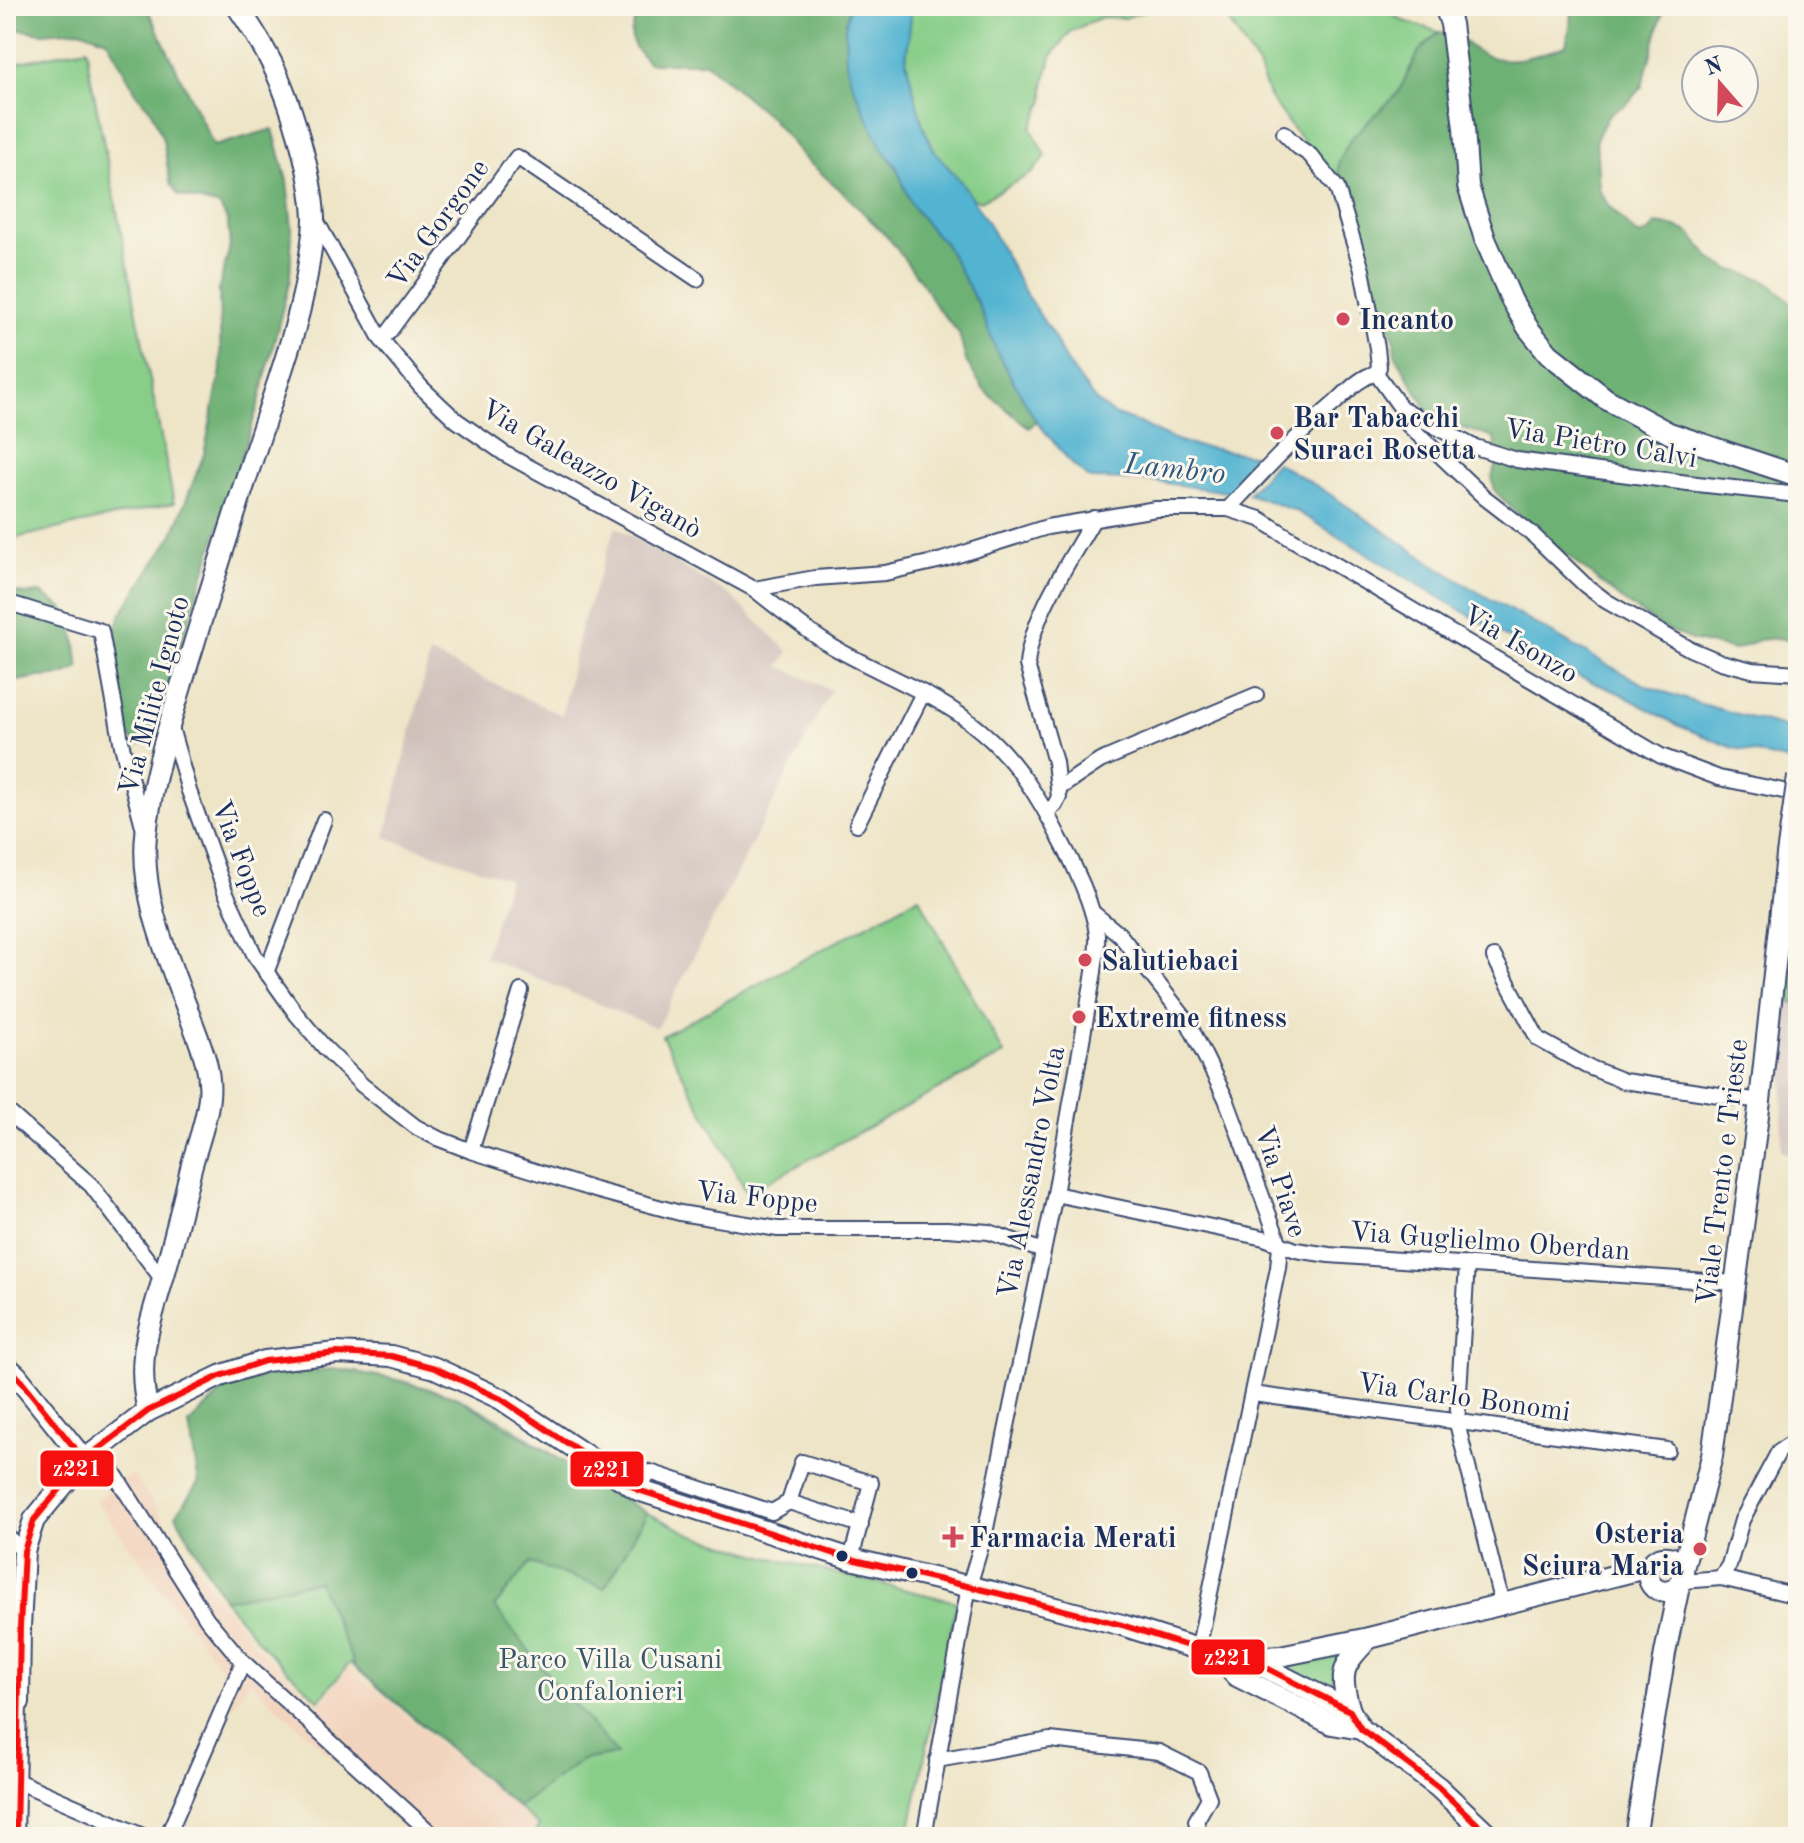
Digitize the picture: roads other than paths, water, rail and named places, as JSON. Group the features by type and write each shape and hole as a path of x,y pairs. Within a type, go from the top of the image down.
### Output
{"main road":[{"name":"Via Milite Ignoto","path":"148,1411 144,1392 143,1351 209,1101 210,1085 207,1065 152,904 145,864 146,838 153,789 170,724 231,522 294,333 308,270 314,216 301,147 281,85 270,59 237,6"},
{"path":"1445,6 1451,24 1468,186 1485,239 1512,301 1528,328 1549,354 1606,399 1669,433 1798,476"},
{"name":"Viale Trento e Trieste","path":"1653,1575 1697,1509 1712,1456 1760,1101 1798,777"},
{"path":"13,1702 24,1551 34,1520 91,1454 148,1411 220,1376 265,1361 337,1353 391,1356 435,1368 501,1399 638,1490 851,1559 1122,1625 1222,1657 1280,1656 1369,1638 1609,1577 1653,1575 1669,1557 1680,1563 1681,1579 1668,1592 1653,1575"},
{"path":"10,1377 91,1454"},
{"path":"1635,1837 1665,1653 1697,1509"},
{"path":"1653,1575 1665,1653"},
{"path":"1355,1720 1342,1680 1345,1667 1354,1653 1369,1638"},
{"path":"1222,1657 1235,1675 1332,1724 1355,1720"},
{"path":"1247,1658 1355,1720 1438,1787 1491,1837"}],"street":[{"path":"754,589 815,578 885,573 942,560 1047,527 1094,518 1156,509 1228,509 1273,460 1364,377 1376,373 1379,367 1362,270 1337,188 1310,155 1284,133"},
{"name":"Via Gorgone","path":"381,339 517,157 697,279"},
{"name":"Via Galeazzo Viganò","path":"314,216 381,339 421,387 456,420 505,454 754,589"},
{"name":"Via Pietro Calvi","path":"1376,373 1401,408 1472,446 1517,460 1798,495"},
{"path":"1406,411 1402,416 1405,422 1437,453 1606,601 1690,649 1721,662 1752,670 1798,673"},
{"name":"Via Isonzo","path":"1228,509 1260,519 1661,756 1719,778 1798,794"},
{"path":"1046,812 1057,801 1055,762 1027,665 1028,653 1041,615 1094,518"},
{"name":"Via Alessandro Volta","path":"754,589 793,621 834,647 954,710 1010,760 1046,812 1067,851 1092,912 1097,936 1094,972 1055,1194 985,1533 969,1586 924,1837"},
{"path":"6,602 101,631 122,746 146,838"},
{"path":"857,824 923,693"},
{"path":"1058,789 1100,761 1256,695"},
{"name":"Via Foppe","path":"170,724 189,791 225,891 266,973 325,1048 362,1085 416,1127 471,1151 680,1213 778,1229 947,1229 989,1232 1043,1251"},
{"path":"266,973 324,820"},
{"name":"Via Piave","path":"1092,912 1120,935 1188,1022 1226,1099 1280,1245 1253,1394 1198,1650"},
{"path":"1494,957 1538,1039 1586,1066 1624,1081 1760,1101"},
{"path":"471,1151 521,991"},
{"path":"6,1110 91,1185 163,1280"},
{"name":"Via Guglielmo Oberdan","path":"1055,1194 1264,1238 1296,1250 1329,1255 1736,1283"},
{"path":"1467,1264 1457,1423 1502,1604"},
{"name":"Via Carlo Bonomi","path":"1253,1394 1667,1450"},
{"path":"1721,1578 1729,1565 1742,1520 1779,1451 1798,1439"},
{"path":"91,1454 207,1619 243,1662 435,1837"},
{"path":"638,1490 650,1472 772,1512 789,1502 802,1462 871,1483 851,1559"},
{"path":"789,1502 861,1525"},
{"path":"6,1536 24,1551"},
{"path":"1681,1579 1721,1578 1798,1596"},
{"path":"167,1837 243,1662"},
{"path":"13,1702 16,1837"},
{"path":"937,1760 1050,1740 1159,1752 1199,1772 1209,1798 1196,1821 1201,1837"},
{"path":"17,1781 145,1837"}],"water":[{"name":"Lambro","path":"850,6 912,6 906,61 923,127 935,152 962,183 988,223 1064,358 1095,400 1113,414 1191,445 1270,458 1239,494 1145,480 1090,479 1071,463 1036,421 998,354 979,306 944,242 911,204 897,168 882,148 867,117 846,62 845,27"},
{"path":"1276,462 1471,588 1647,686 1798,731 1798,763 1731,747 1679,726 1619,693 1570,673 1296,511 1248,494"}],"place":[{"name":"Incanto","path":"1343,319"},
{"name":"Bar Tabacchi Suraci Rosetta","path":"1277,433"},
{"name":"Salutiebaci","path":"1085,960"},
{"name":"Extreme fitness","path":"1079,1017"},
{"name":"Farmacia Merati","path":"953,1537"},
{"name":"Osteria Sciura Maria","path":"1700,1549"}],"park label":[{"name":"Parco Villa Cusani Confalonieri","path":"610,1674"}]}
